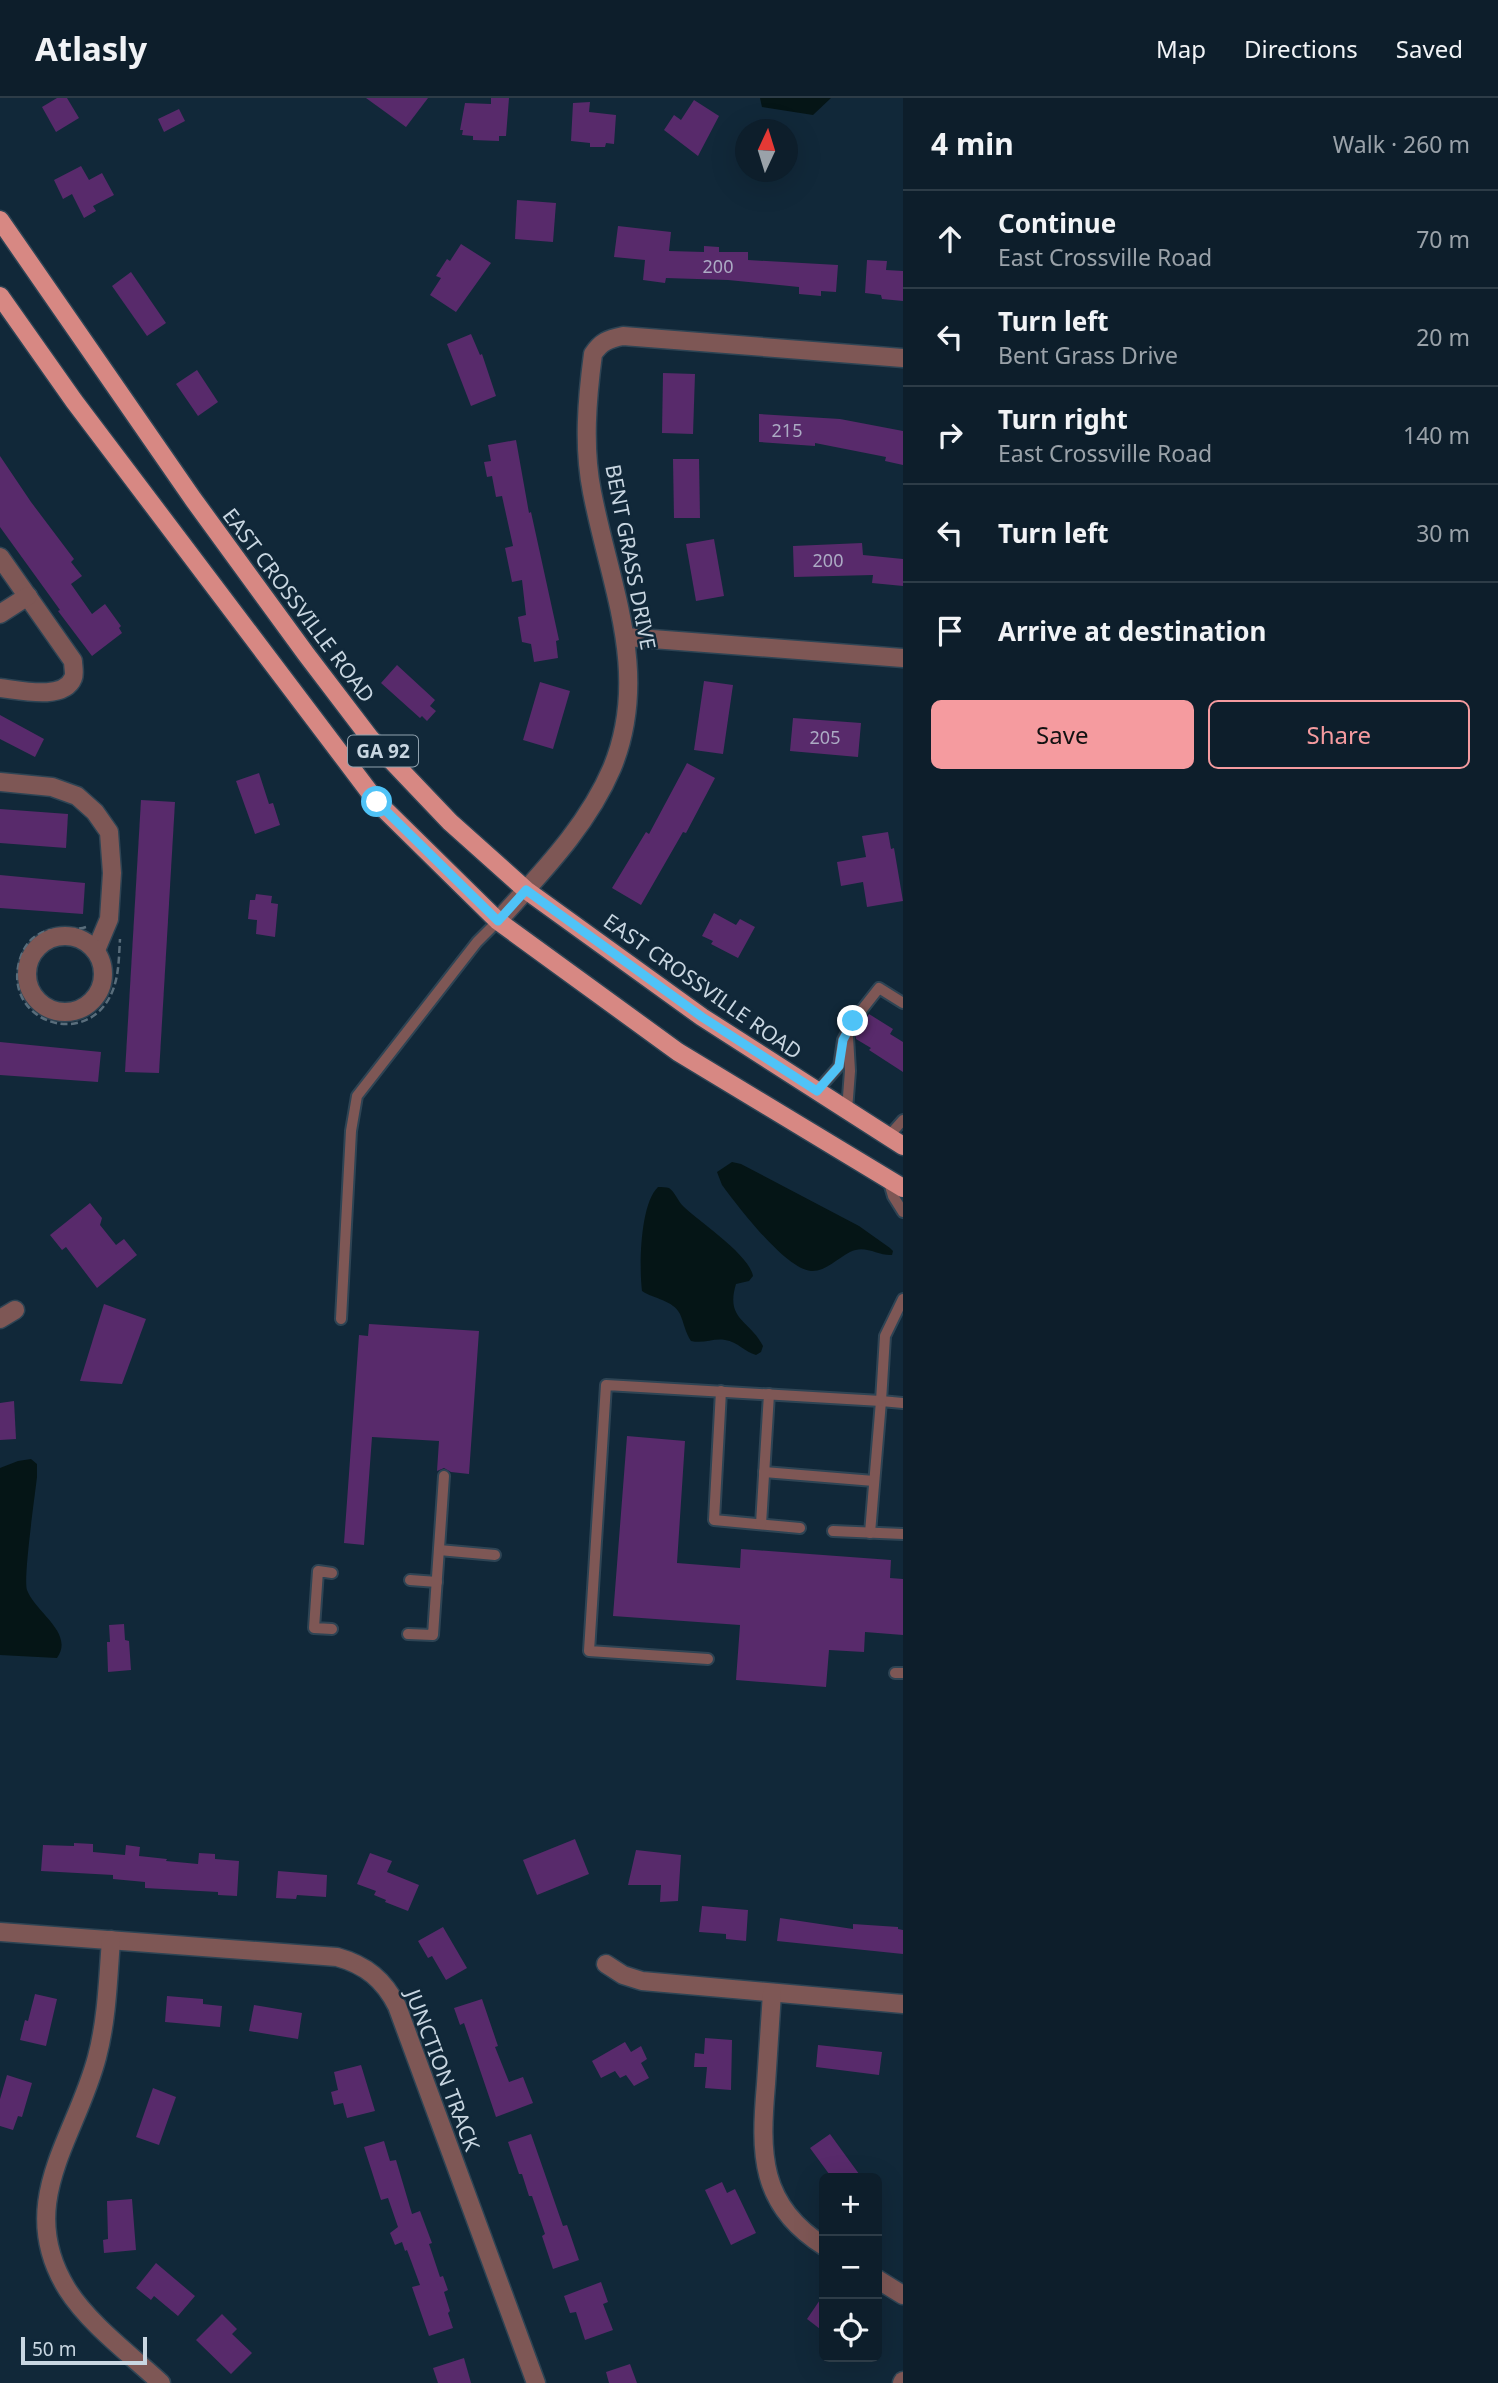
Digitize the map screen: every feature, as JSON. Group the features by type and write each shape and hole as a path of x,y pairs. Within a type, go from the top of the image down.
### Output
{"main road":[{"name":"EAST CROSSVILLE ROAD","path":"0,220 193,499 370,738 450,822 526,890 702,1017 895,1141"},
{"name":"GA 92","path":"0,296 74,401 377,802 498,921 678,1052 896,1184"}],"street":[{"name":"BENT GRASS DRIVE","path":"498,921 586,816 612,768 622,736 628,702 626,637 591,490 587,440 589,386 593,354 599,345 608,339 623,336 903,358"},
{"path":"0,556 73,661 73,677 65,688 47,693 0,688"},
{"path":"0,614 28,596"},
{"path":"626,637 903,658"},
{"path":"0,782 52,787 77,796 95,812 109,832 112,873 109,919 96,950"},
{"path":"71,936 89,943 96,950 101,959 104,979 101,989 89,1005 80,1010 60,1012 41,1004 34,996 29,988 27,968 30,958 43,943 51,938 71,936"},
{"name":"JUNCTION TRACK","path":"0,1933 337,1957 353,1962 380,1980 397,2006 536,2383"},
{"path":"111,1940 106,2007 97,2056 83,2101 54,2167 47,2196 46,2220 53,2256 68,2290 87,2314 161,2383"},
{"path":"606,1964 623,1975 642,1981 903,2004"},
{"path":"772,1993 762,2136 765,2164 775,2193 789,2216 808,2236 819,2243"},
{"path":"882,2282 903,2295"}],"lane":[{"path":"341,1319 351,1131 357,1096 477,942 498,921"},
{"path":"817,1091 839,1066 843,1040 853,1021 879,988 903,1003"},
{"path":"847,1034 850,1071 847,1110"},
{"path":"895,1141 903,1120"},
{"path":"896,1184 893,1196 903,1212"},
{"path":"870,1532 885,1336 903,1298"},
{"path":"708,1659 589,1651 606,1385 903,1403"},
{"path":"721,1391 714,1520 800,1528"},
{"path":"761,1524 769,1394"},
{"path":"764,1472 874,1481"},
{"path":"408,1634 433,1636 444,1476"},
{"path":"832,1531 903,1534"},
{"path":"439,1550 495,1555"},
{"path":"332,1573 318,1571 314,1628 332,1629"},
{"path":"410,1580 437,1582"}],"path":[{"path":"93,921 84,929 56,928 39,934 29,942 22,954 15,972 17,989 24,1006 39,1018 54,1024 73,1025 90,1019 101,1008 114,989 121,935"}],"shaded area":[{"path":"760,98 831,98 813,115 762,107"},
{"path":"732,1162 741,1164 859,1226 890,1248 892,1255 861,1249 816,1271 800,1268 762,1235 722,1185 717,1172"},
{"path":"658,1187 671,1190 683,1206 733,1248 750,1267 753,1276 749,1281 736,1284 734,1305 740,1319 758,1337 763,1346 761,1352 756,1355 725,1340 691,1341 677,1309 642,1291 641,1252 644,1221 647,1207"},
{"path":"31,1459 37,1464 37,1477 26,1583 31,1598 58,1631 61,1649 57,1658 0,1655 0,1468"}],"building":[{"path":"57,98 67,98 79,118 56,132 42,107"},
{"path":"366,98 428,98 406,127"},
{"path":"491,98 509,98 506,136 499,136 499,141 473,140 473,136 462,135 463,130 460,130 465,103 491,104"},
{"path":"694,100 719,116 698,156 664,130 674,115 681,120"},
{"path":"590,102 589,112 616,115 614,144 590,147 590,143 571,141 573,103"},
{"path":"179,109 185,121 164,132 158,119"},
{"path":"81,166 89,180 102,173 114,195 93,206 96,211 84,218 72,194 63,199 54,180"},
{"path":"517,200 556,203 553,242 515,239"},
{"path":"618,226 671,232 669,251 704,252 704,246 719,247 719,252 748,252 748,260 838,265 836,292 821,291 821,296 799,294 799,287 728,280 666,278 665,283 643,280 645,260 614,257"},
{"path":"461,244 491,263 456,312 430,295 441,278 436,276"},
{"path":"867,260 887,261 886,270 903,271 903,301 882,299 881,295 865,293"},
{"path":"131,272 166,323 147,336 112,286"},
{"path":"471,334 480,355 482,354 496,396 471,406 447,344"},
{"path":"197,370 218,402 198,416 176,384"},
{"path":"663,373 695,374 693,434 662,433"},
{"path":"759,414 840,419 903,431 903,465 885,461 886,457 815,443 815,446 759,442"},
{"path":"516,440 529,513 531,512 559,640 556,641 558,658 534,662 531,644 522,642 518,617 526,615 522,580 512,582 505,548 513,546 502,496 496,497 492,476 487,477 484,462 491,461 488,445"},
{"path":"0,456 74,559 71,562 82,576 71,584 92,614 105,604 121,626 119,628 122,633 92,656 0,527"},
{"path":"673,459 699,459 700,518 674,518"},
{"path":"714,539 724,596 696,601 686,544"},
{"path":"862,543 863,555 903,559 903,586 872,583 873,575 794,577 793,546"},
{"path":"397,665 435,700 430,706 436,711 427,721 422,716 420,718 381,683"},
{"path":"704,681 733,685 723,754 694,750"},
{"path":"540,682 570,691 553,749 523,740"},
{"path":"0,715 44,739 35,757 0,739"},
{"path":"793,718 861,723 858,757 790,751"},
{"path":"687,763 715,778 686,833 683,832 641,905 612,888 646,832 649,834"},
{"path":"259,773 269,804 273,803 280,825 255,834 236,781"},
{"path":"141,800 175,802 159,1073 125,1072"},
{"path":"0,809 68,814 66,848 0,843"},
{"path":"888,832 891,849 894,848 903,901 867,907 863,882 841,886 837,862 866,857 862,836"},
{"path":"0,875 85,883 83,914 0,908"},
{"path":"256,894 272,896 271,903 278,904 275,937 256,934 257,920 248,919 250,900 255,900"},
{"path":"714,913 736,925 740,919 755,927 738,958 711,944 713,941 702,936"},
{"path":"869,1014 893,1029 890,1034 903,1042 903,1072 856,1039 855,1034"},
{"path":"0,1042 101,1052 98,1082 0,1075"},
{"path":"90,1203 102,1218 100,1225 116,1245 124,1239 137,1255 97,1288 66,1247 62,1250 50,1235"},
{"path":"104,1304 146,1319 122,1384 80,1381"},
{"path":"369,1324 479,1331 469,1474 451,1472 444,1468 437,1471 439,1441 372,1437 364,1545 344,1543 359,1335 368,1336"},
{"path":"14,1401 16,1439 0,1440 0,1403"},
{"path":"627,1436 685,1441 677,1563 740,1568 741,1549 891,1560 890,1578 903,1579 903,1635 865,1632 864,1652 829,1650 826,1687 736,1680 740,1625 613,1616"},
{"path":"124,1624 125,1640 129,1641 131,1670 108,1672 109,1625"},
{"path":"575,1839 589,1874 537,1895 523,1860"},
{"path":"74,1843 93,1844 93,1852 125,1855 126,1845 140,1847 139,1856 167,1859 166,1861 198,1864 199,1853 215,1854 215,1859 239,1861 237,1896 218,1895 218,1892 145,1888 145,1882 113,1879 113,1875 41,1871 43,1845 74,1846"},
{"path":"636,1850 681,1855 678,1901 660,1902 661,1885 628,1885"},
{"path":"370,1853 392,1861 387,1872 419,1885 408,1911 385,1902 386,1900 374,1895 376,1891 357,1884"},
{"path":"278,1871 327,1875 326,1897 297,1895 296,1899 276,1898"},
{"path":"702,1906 748,1910 746,1941 726,1939 726,1934 699,1932"},
{"path":"780,1918 853,1929 853,1924 898,1927 903,1930 903,1954 777,1941"},
{"path":"443,1927 467,1968 446,1980 432,1956 428,1958 418,1941"},
{"path":"35,1994 57,1999 46,2046 20,2040"},
{"path":"167,1996 203,1999 203,2004 222,2006 220,2027 165,2022"},
{"path":"482,1999 498,2046 495,2047 509,2082 523,2077 533,2103 496,2117 464,2023 460,2025 454,2008"},
{"path":"254,2005 302,2013 298,2039 249,2031"},
{"path":"705,2038 732,2040 731,2090 705,2088 707,2067 694,2067 695,2053 704,2054"},
{"path":"625,2042 631,2052 641,2046 647,2059 641,2063 649,2078 634,2086 626,2075 620,2078 615,2071 601,2078 592,2061"},
{"path":"818,2045 882,2052 879,2075 816,2067"},
{"path":"361,2065 375,2111 347,2118 343,2103 334,2105 331,2092 338,2090 334,2072"},
{"path":"7,2075 32,2083 22,2117 18,2116 13,2130 0,2126 0,2099"},
{"path":"153,2088 176,2097 159,2145 136,2137"},
{"path":"531,2134 563,2226 567,2225 579,2260 553,2269 532,2196 529,2196 522,2174 519,2174 508,2142"},
{"path":"830,2134 858,2173 828,2173 810,2148"},
{"path":"384,2141 390,2161 396,2160 412,2214 420,2211 432,2243 429,2244 440,2277 443,2276 448,2290 444,2292 453,2328 429,2336 412,2287 420,2285 407,2250 405,2251 402,2242 395,2245 390,2233 398,2227 388,2198 381,2200 364,2147"},
{"path":"722,2182 727,2193 735,2189 756,2233 731,2245 705,2190"},
{"path":"132,2199 136,2250 104,2253 103,2240 108,2239 107,2201"},
{"path":"156,2263 195,2296 178,2316 154,2296 151,2300 136,2288"},
{"path":"601,2282 608,2302 603,2304 613,2330 585,2340 576,2312 570,2313 564,2296"},
{"path":"819,2301 819,2328 807,2319"},
{"path":"222,2314 237,2329 232,2334 252,2353 231,2374 196,2340"},
{"path":"464,2358 471,2383 438,2383 433,2368"},
{"path":"630,2364 637,2383 609,2383 606,2372"}],"route":[{"path":"377,802 498,921 526,890 702,1017 817,1091 839,1066 843,1040 853,1021"}]}
